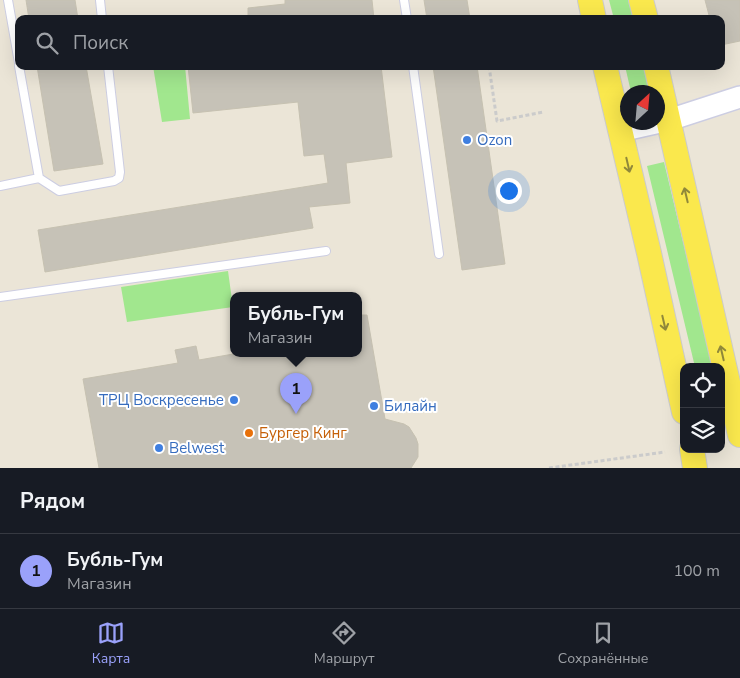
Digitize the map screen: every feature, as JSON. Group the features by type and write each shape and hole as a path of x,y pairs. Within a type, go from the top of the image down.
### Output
{"main road":[{"path":"590,0 593,15"},
{"path":"641,0 645,15"},
{"path":"606,70 683,408"},
{"path":"657,70 740,435"},
{"path":"693,453 695,468"}],"street":[{"path":"620,131 669,120 740,97"}],"lane":[{"path":"8,0 15,41"},
{"path":"100,0 102,15"},
{"path":"404,0 406,15"},
{"path":"20,70 39,178"},
{"path":"0,186 39,178 59,191 114,181 119,178 120,172 108,70"},
{"path":"414,70 439,254"},
{"path":"0,297 326,251"}],"path":[{"path":"490,70 497,120 543,112"},
{"path":"549,468 665,452"}],"green space":[{"path":"609,0 630,0 634,15 613,15"},
{"path":"154,70 185,70 190,119 162,122"},
{"path":"626,70 647,70 650,85 629,85"},
{"path":"664,162 712,363 694,363 647,166"},
{"path":"228,271 231,292 230,307 127,322 121,287"}],"building":[{"path":"26,0 75,0 77,15 28,15"},
{"path":"285,0 372,0 374,15 248,15 248,8 285,4"},
{"path":"424,0 467,0 469,15 426,15"},
{"path":"705,0 740,0 740,41 725,44 725,15 709,15"},
{"path":"38,70 87,70 103,164 54,171"},
{"path":"188,70 381,70 392,157 346,163 350,203 309,207 313,228 45,272 38,230 328,183 324,154 304,156 298,102 193,113"},
{"path":"434,70 478,70 505,264 462,270"},
{"name":"ТРЦ Воскресенье","path":"362,315 367,315 385,419 409,427 418,444 418,457 411,468 99,468 83,379 178,363 175,350 196,346 199,360 230,355 230,357 362,357"}],"place":[{"name":"Ozon","path":"467,140"},
{"name":"ТРЦ Воскресенье","path":"234,400"},
{"name":"Билайн","path":"374,406"},
{"name":"Бубль-Гум","path":"296,414"},
{"name":"Бургер Кинг","path":"249,433"},
{"name":"Belwest","path":"159,448"}]}
